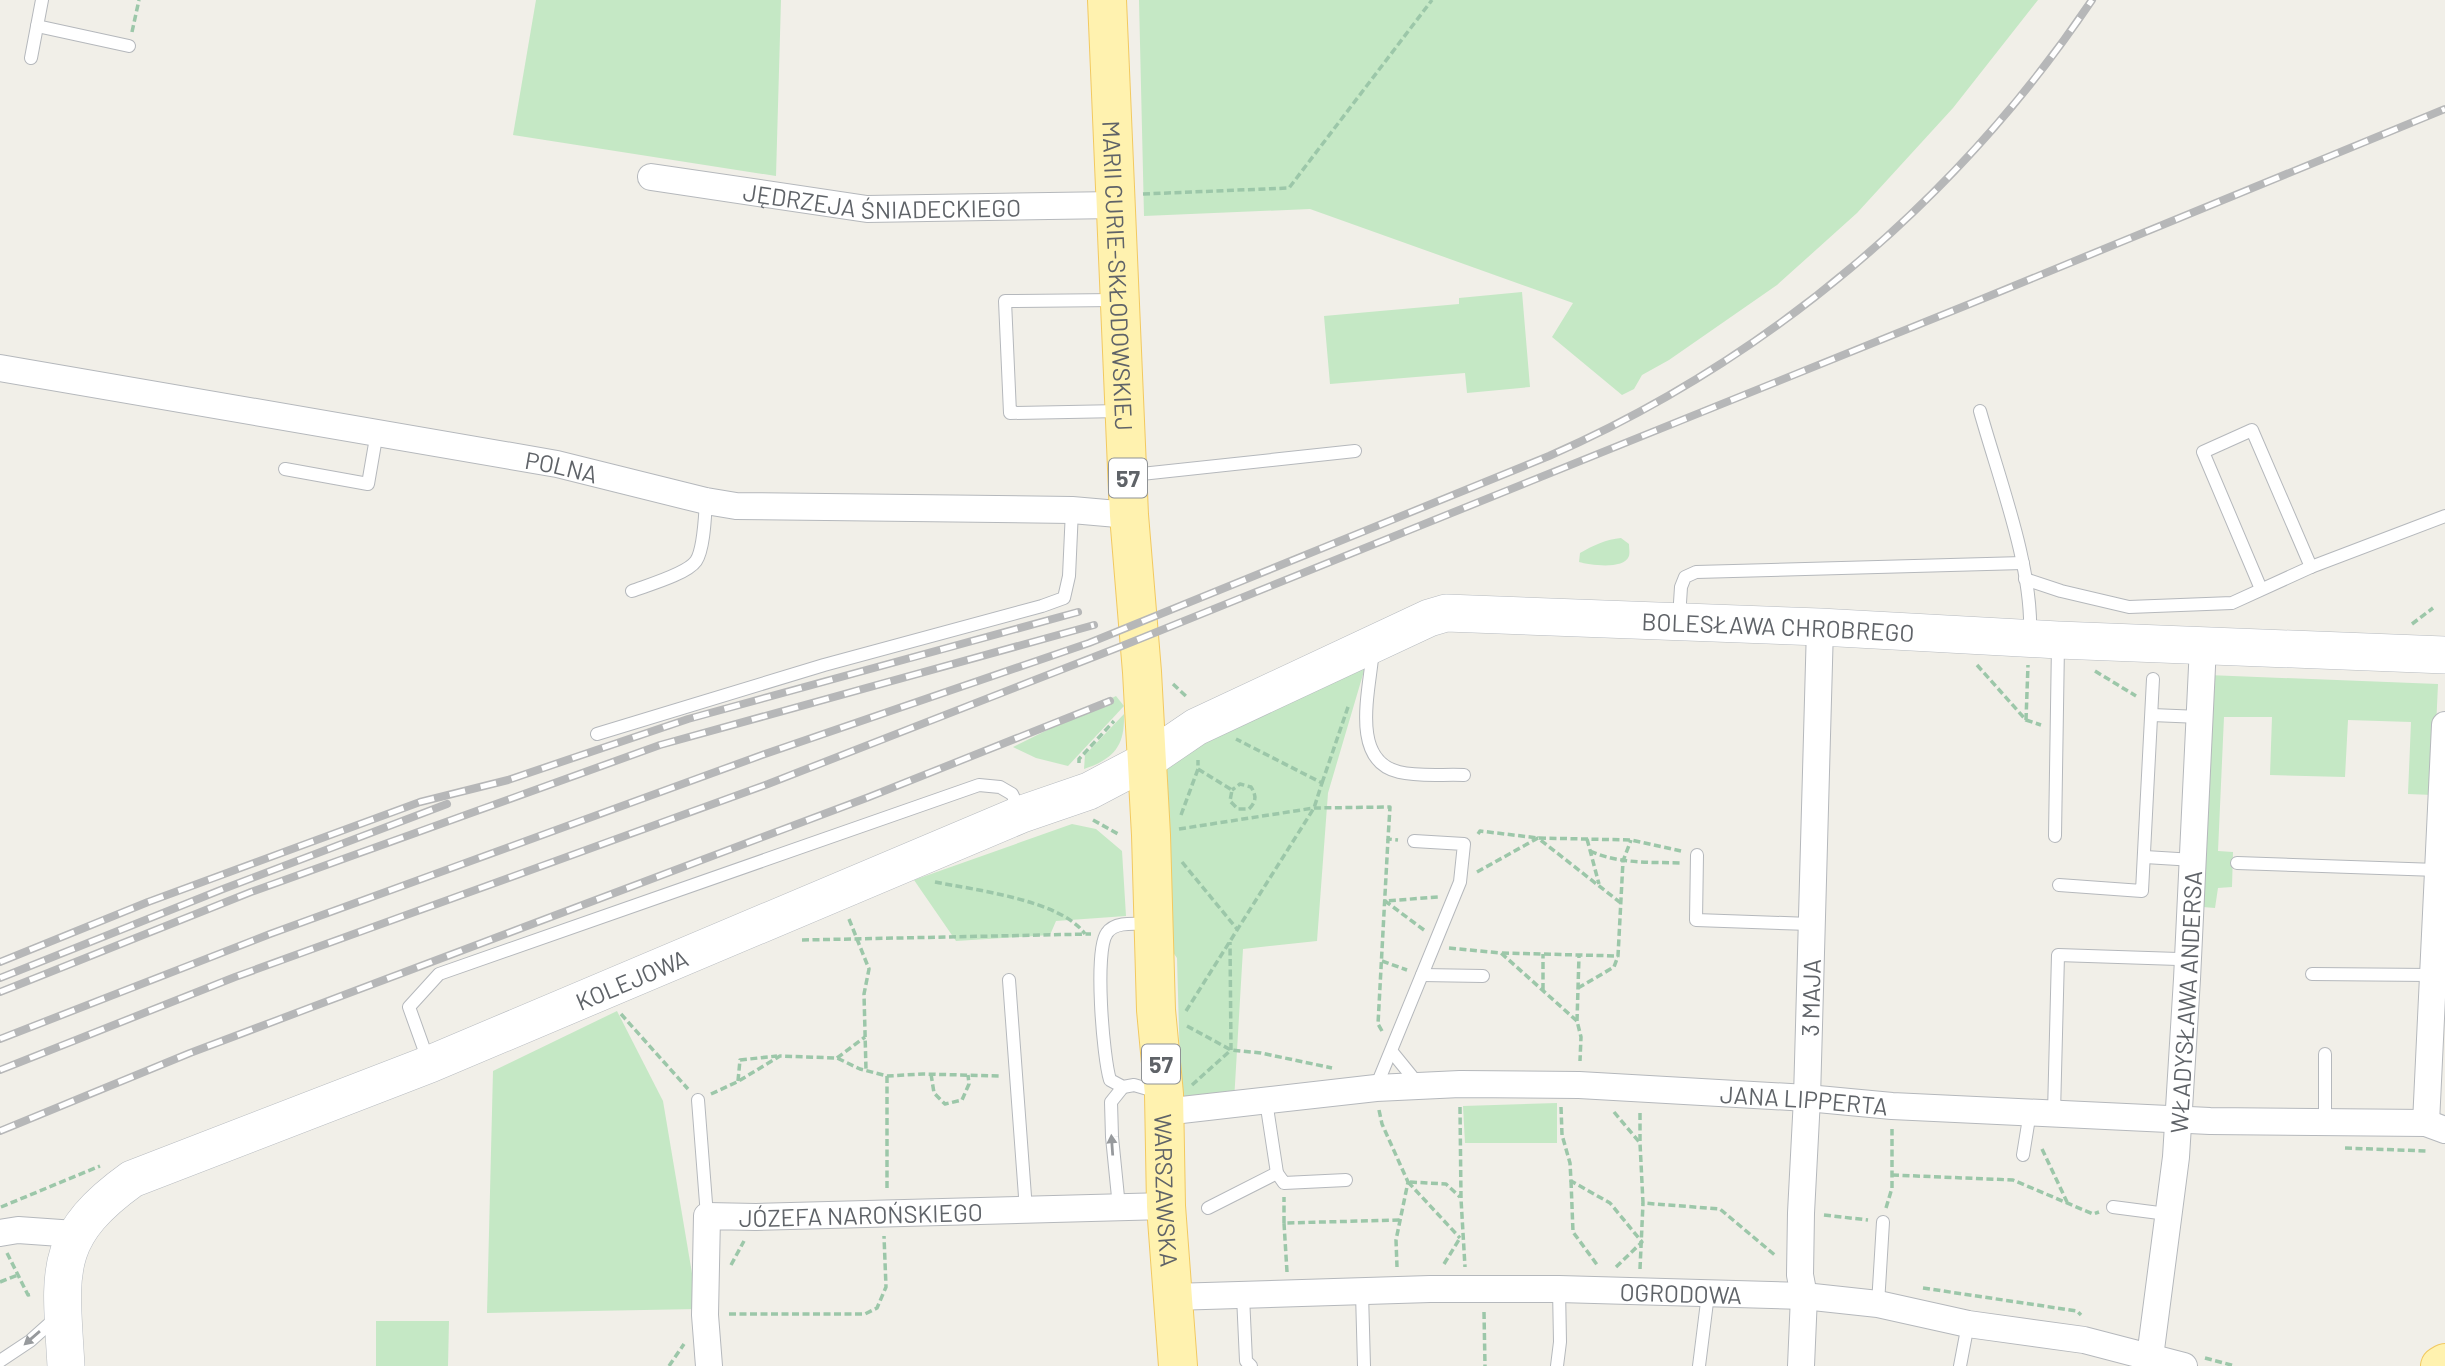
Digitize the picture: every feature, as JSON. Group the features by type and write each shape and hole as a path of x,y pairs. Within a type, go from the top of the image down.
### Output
{"main road":[{"name":"MARII CURIE-SKŁODOWSKIEJ","path":"1107,0 1126,200 1120,300 1129,515 1142,672 1146,761"},
{"name":"WARSZAWSKA","path":"1146,761 1156,1010 1173,1097 1166,1206 1178,1366"},
{"path":"2440,1366 2445,1363"}],"street":[{"name":"JĘDRZEJA ŚNIADECKIEGO","path":"651,177 887,210 1126,200"},
{"name":"POLNA","path":"0,368 557,464 736,506 1072,510 1129,515"},
{"name":"BOLESŁAWA CHROBREGO","path":"1146,761 1196,727 1373,653 1429,618 1446,613 1820,627 2049,646 2203,646 2445,655"},
{"name":"3 MAJA","path":"1801,1366 1801,1213 1807,1098 1820,627"},
{"name":"WŁADYSŁAWA ANDERSA","path":"2149,1362 2176,1157 2194,860 2203,646"},
{"path":"2435,1127 2437,1046 2431,975 2443,806 2445,725"},
{"name":"KOLEJOWA","path":"75,1234 91,1214 109,1178 132,1178 430,1064 1022,814 1089,791 1146,761"},
{"name":"JANA LIPPERTA","path":"1173,1097 1266,1101 1419,1084 1561,1085 1807,1098 2037,1119 2178,1119 2435,1127"},
{"name":"JÓZEFA NAROŃSKIEGO","path":"709,1366 705,1315 706,1216 756,1217 885,1203 1026,1210 1166,1206"},
{"path":"0,1233 18,1230 75,1234 68,1249 62,1276 66,1366"},
{"name":"OGRODOWA","path":"1172,1297 1430,1289 1559,1289 1599,1284 1638,1293 1708,1294 1802,1285 1968,1324 2084,1340 2149,1362 2184,1366"}],"lane":[{"path":"31,58 42,0"},
{"path":"37,26 129,46"},
{"path":"1120,300 1005,301 1010,414 1125,411"},
{"path":"1980,411 2023,563 2031,618 2049,646 2057,729 2055,836"},
{"path":"2261,589 2203,452 2252,430 2311,567"},
{"path":"285,468 368,484 377,431"},
{"path":"1128,475 1355,452"},
{"path":"632,591 695,563 700,554 706,501"},
{"path":"597,734 824,665 1064,598 1069,576 1072,510"},
{"path":"2025,579 2129,607 2232,603 2311,567 2445,516"},
{"path":"1679,622 1681,587 1685,578 1696,572 2023,563"},
{"path":"1373,653 1366,722 1368,742 1375,758 1388,769 1402,773 1464,775"},
{"path":"2059,885 2142,891 2153,679"},
{"path":"2152,711 2200,717"},
{"path":"430,1064 409,1007 439,974 979,785 1000,787 1012,793 1022,814"},
{"path":"1376,1088 1460,882 1464,844 1414,841"},
{"path":"2145,857 2194,860"},
{"path":"1697,859 1696,920 1810,923"},
{"path":"2237,863 2437,870"},
{"path":"1152,923 1115,926 1105,934 1100,964 1107,1071 1110,1080 1123,1087 1134,1085 1173,1097"},
{"path":"2023,1155 2037,1119 2058,954 2178,959"},
{"path":"2312,974 2431,975"},
{"path":"1422,975 1483,976"},
{"path":"1009,980 1026,1210"},
{"path":"1392,1052 1419,1084"},
{"path":"2325,1054 2325,1122"},
{"path":"1119,1207 1111,1102 1123,1087"},
{"path":"698,1100 706,1216"},
{"path":"1266,1101 1281,1178"},
{"path":"1208,1208 1281,1178 1346,1180"},
{"path":"2113,1207 2168,1214"},
{"path":"1878,1304 1882,1222"},
{"path":"1558,1366 1559,1289"},
{"path":"1362,1293 1364,1366"},
{"path":"1699,1366 1708,1294"},
{"path":"1243,1296 1246,1361 1251,1366"},
{"path":"0,1362 30,1341 63,1312"},
{"path":"1960,1366 1968,1324"}],"path":[{"path":"1126,200 1289,188 1432,0"},
{"path":"2026,720 2028,660 2049,646"},
{"path":"1338,1069 1261,1053 1231,1050 1179,1022 1314,808 1361,669 1373,653"},
{"path":"1969,656 2026,720 2057,729"},
{"path":"2089,667 2152,711"},
{"path":"1079,766 1079,759 1122,712"},
{"path":"1243,730 1231,736 1322,783"},
{"path":"1198,754 1198,769 1176,829 1314,808 1390,807 1378,1024 1392,1052"},
{"path":"1198,769 1232,790"},
{"path":"1240,785 1251,788 1254,804 1249,808 1238,809 1230,801 1232,790 1240,785"},
{"path":"1464,844 1480,831 1538,838 1631,840 1697,859"},
{"path":"1460,882 1538,838"},
{"path":"1538,838 1622,904"},
{"path":"1388,839 1414,841"},
{"path":"1587,839 1600,886"},
{"path":"1578,988 1614,967 1618,956 1623,861 1631,840"},
{"path":"1590,851 1623,861 1697,859"},
{"path":"1180,859 1237,929"},
{"path":"926,880 1028,901 1077,923 1085,934"},
{"path":"1385,901 1454,896"},
{"path":"1385,901 1435,943 1501,953 1618,956"},
{"path":"848,917 869,969 864,995 866,1070"},
{"path":"794,940 1105,934"},
{"path":"1230,941 1231,1050"},
{"path":"1501,953 1577,1021"},
{"path":"1543,954 1543,990"},
{"path":"1579,956 1577,1021 1581,1037 1580,1062"},
{"path":"1382,961 1422,975"},
{"path":"619,1012 698,1100 737,1082 779,1056"},
{"path":"837,1058 865,1037"},
{"path":"1173,1097 1231,1050"},
{"path":"737,1082 740,1060 779,1056 837,1058 887,1076 930,1074 1015,1077"},
{"path":"930,1074 934,1093 945,1104 962,1100 969,1084 968,1075"},
{"path":"669,1366 705,1315 865,1314 877,1308 886,1287 887,1076"},
{"path":"1460,1084 1461,1235 1475,1289 1485,1366"},
{"path":"1561,1085 1562,1135 1572,1181 1573,1232 1599,1284 1642,1242"},
{"path":"1376,1088 1381,1125 1408,1182 1461,1235"},
{"path":"1638,1293 1643,1203 1640,1104"},
{"path":"1610,1107 1640,1143"},
{"path":"2037,1119 2037,1139 2068,1204"},
{"path":"1801,1213 1882,1222 1892,1188 1892,1124"},
{"path":"1892,1175 2013,1180 2093,1214 2113,1207"},
{"path":"0,1208 109,1178"},
{"path":"1281,1178 1289,1293"},
{"path":"1572,1181 1610,1203 1642,1242"},
{"path":"1408,1182 1446,1184 1461,1199"},
{"path":"1396,1290 1396,1240 1408,1182"},
{"path":"1643,1203 1720,1209 1802,1285"},
{"path":"1284,1223 1401,1220"},
{"path":"1430,1289 1461,1235"},
{"path":"0,1282 18,1275"}],"green space":[{"path":"536,0 781,0 776,176 513,135"},
{"path":"1139,0 2038,0 1953,108 1857,213 1777,285 1669,360 1642,375 1634,389 1622,395 1552,337 1573,303 1310,209 1144,216"},
{"path":"1522,292 1530,387 1467,393 1465,373 1330,384 1324,316 1459,304 1459,298"},
{"path":"1621,538 1629,544 1629,555 1621,563 1606,565 1579,562 1580,553 1600,543"},
{"path":"1369,654 1328,793 1317,941 1243,949 1234,1101 1181,1102 1177,958 1152,923 1159,761"},
{"path":"2208,675 2438,684 2433,795 2408,794 2411,722 2348,720 2345,777 2270,775 2272,717 2224,717 2218,851 2233,852 2232,887 2218,888 2215,908 2203,907"},
{"path":"1116,696 1124,706 1068,766 1036,758 1013,747"},
{"path":"1124,714 1122,735 1116,750 1103,761 1084,769 1085,755"},
{"path":"1072,824 1096,829 1122,851 1126,916 1056,921 1050,935 956,941 914,880"},
{"path":"617,1011 663,1101 698,1309 487,1313 493,1071"},
{"path":"1557,1103 1557,1143 1465,1143 1463,1106"},
{"path":"376,1321 449,1321 448,1366 376,1366"}],"railway":[{"path":"0,1039 270,934 762,755 1089,643 1549,456 1630,417 1707,372 1782,322 1852,267 1919,206 1981,142 2039,73 2092,0"},
{"path":"0,1070 235,977 768,784 1122,646 2445,109"},
{"path":"0,962 148,902 420,802 508,780 688,719 1078,612"},
{"path":"0,992 251,892 660,745 1094,625"},
{"path":"0,1131 190,1053 869,797 1110,701"},
{"path":"0,978 447,804"}]}
